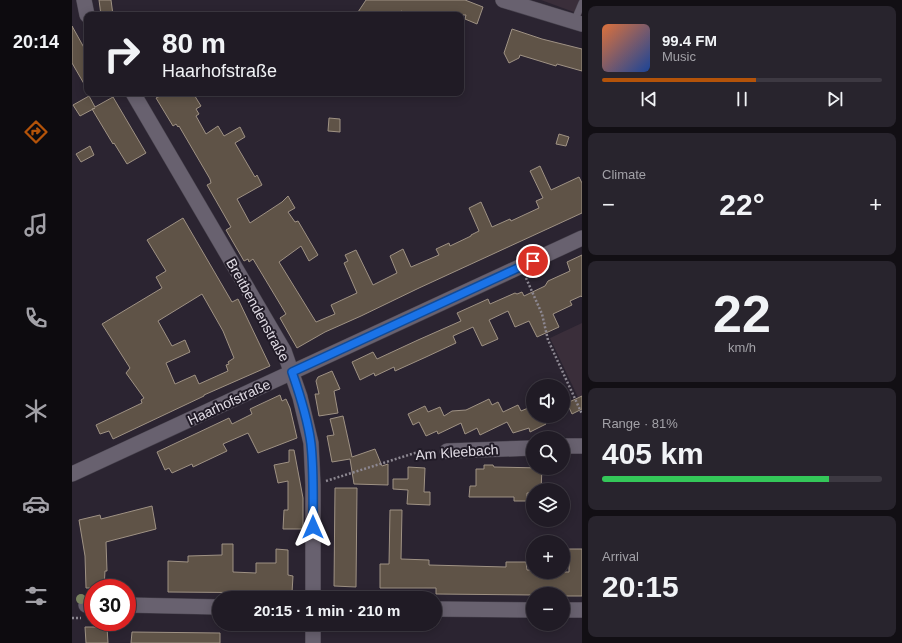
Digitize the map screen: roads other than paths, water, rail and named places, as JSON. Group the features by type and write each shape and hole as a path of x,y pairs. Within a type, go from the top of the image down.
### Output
{"street":[{"path":"84,0 86,12"},
{"path":"503,0 578,23"},
{"name":"Breitbendenstraße","path":"134,96 284,351 292,372 300,397 311,443 313,485 313,591"},
{"name":"Haarhofstraße","path":"72,474 582,238"},
{"path":"570,446 582,446"},
{"name":"Am Kleebach","path":"447,451 526,448"},
{"path":"136,606 212,607"},
{"path":"442,609 526,610"},
{"path":"570,610 582,610"},
{"path":"313,631 313,643"}],"lane":[{"path":"578,23 582,3"}]}
